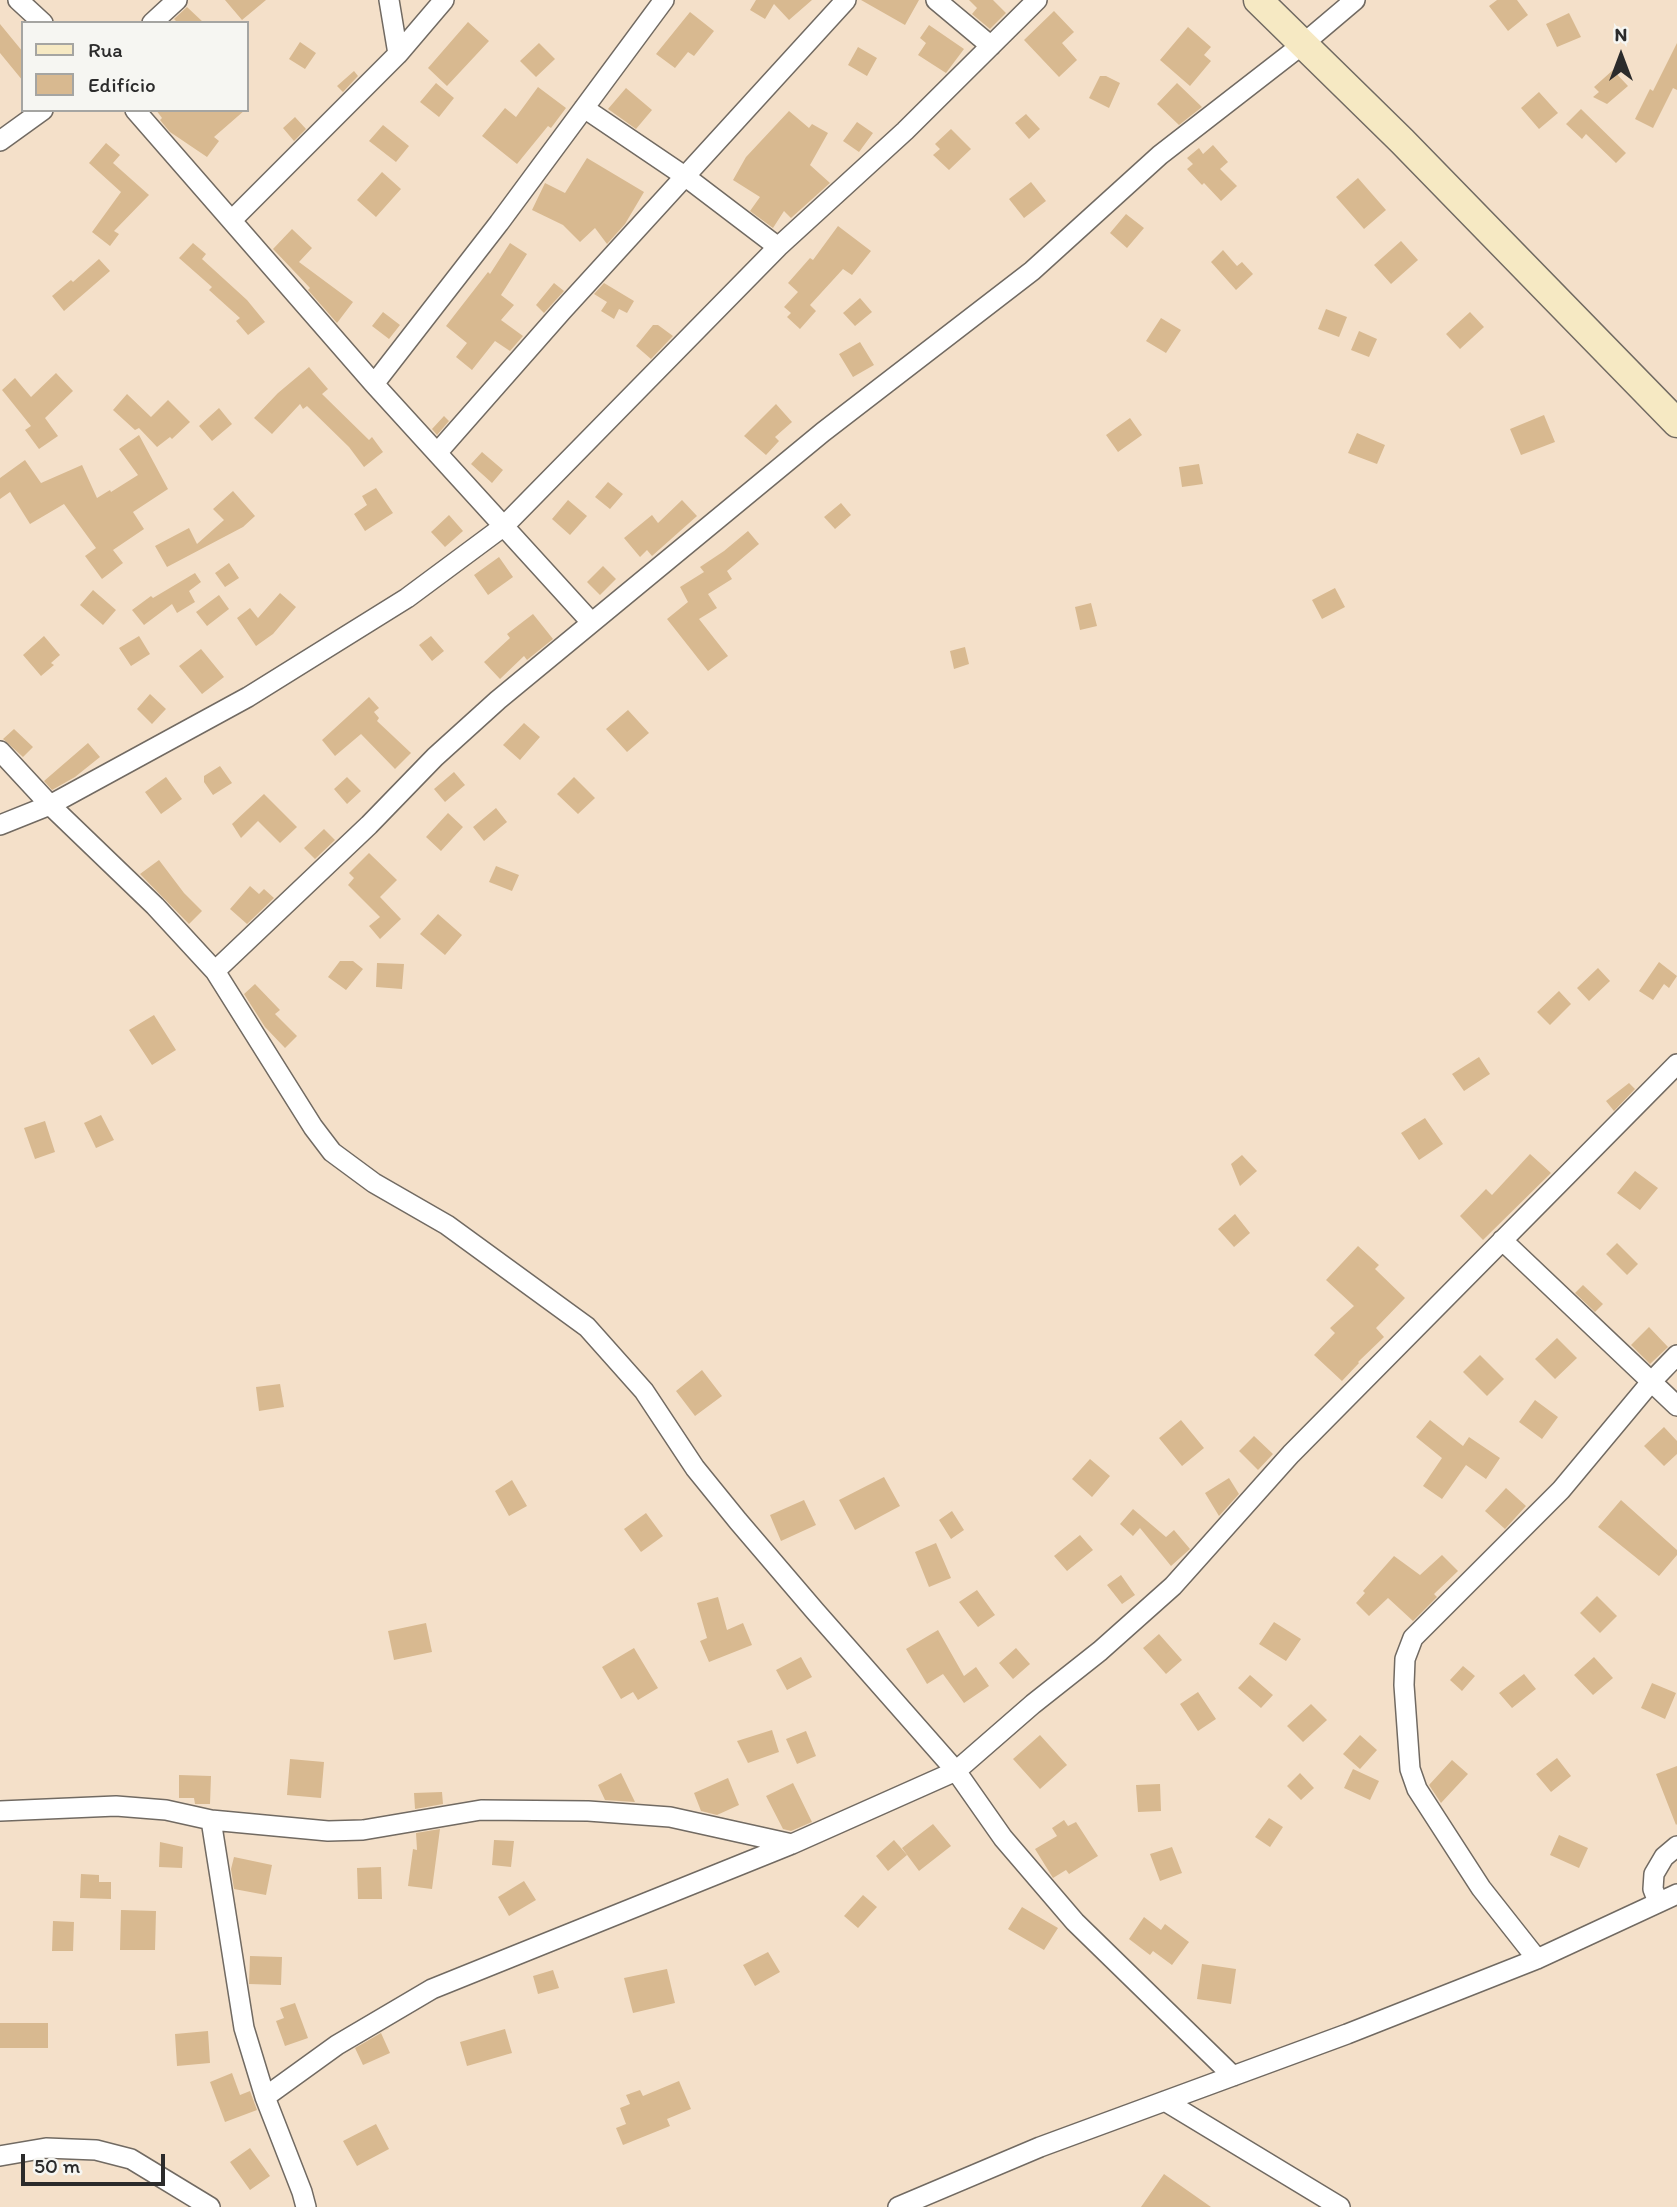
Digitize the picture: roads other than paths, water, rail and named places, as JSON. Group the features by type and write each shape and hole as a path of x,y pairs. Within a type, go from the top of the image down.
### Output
{"street":[{"path":"18,0 41,21"},
{"path":"154,21 177,0"},
{"path":"389,0 398,54"},
{"path":"233,220 398,54 444,0"},
{"path":"374,384 664,0"},
{"path":"437,453 562,311 846,0"},
{"path":"936,0 991,46"},
{"path":"0,825 50,805 248,698 407,598 504,526 778,247 905,131 1037,0"},
{"path":"1258,0 1402,141 1677,423"},
{"path":"215,971 369,825 435,757 498,700 823,432 1032,271 1160,155 1355,0"},
{"path":"584,107 686,177 778,247"},
{"path":"0,141 40,112"},
{"path":"137,112 374,384 591,622"},
{"path":"0,751 50,805 155,906 215,971 313,1127 332,1152 374,1183 447,1225 587,1327 644,1391 695,1468 738,1521 956,1771 1003,1838 1075,1922 1233,2076"},
{"path":"265,2097 337,2045 432,1989 792,1844 956,1771 1032,1704 1100,1651 1173,1586 1291,1454 1677,1064"},
{"path":"1502,1240 1677,1406"},
{"path":"1537,1959 1480,1888 1417,1789 1410,1769 1404,1685 1405,1658 1413,1638 1561,1490 1651,1382 1677,1355"},
{"path":"0,1811 116,1807 166,1810 211,1820 351,1831 481,1810 588,1811 670,1817 792,1844"},
{"path":"211,1820 244,2028 265,2097 306,2207"},
{"path":"1658,1902 1653,1889 1654,1874 1664,1857 1677,1846"},
{"path":"898,2207 1040,2147 1346,2035 1537,1959 1677,1894"},
{"path":"1165,2101 1340,2207"},
{"path":"0,2156 46,2148 96,2150 131,2159 210,2207"}]}
